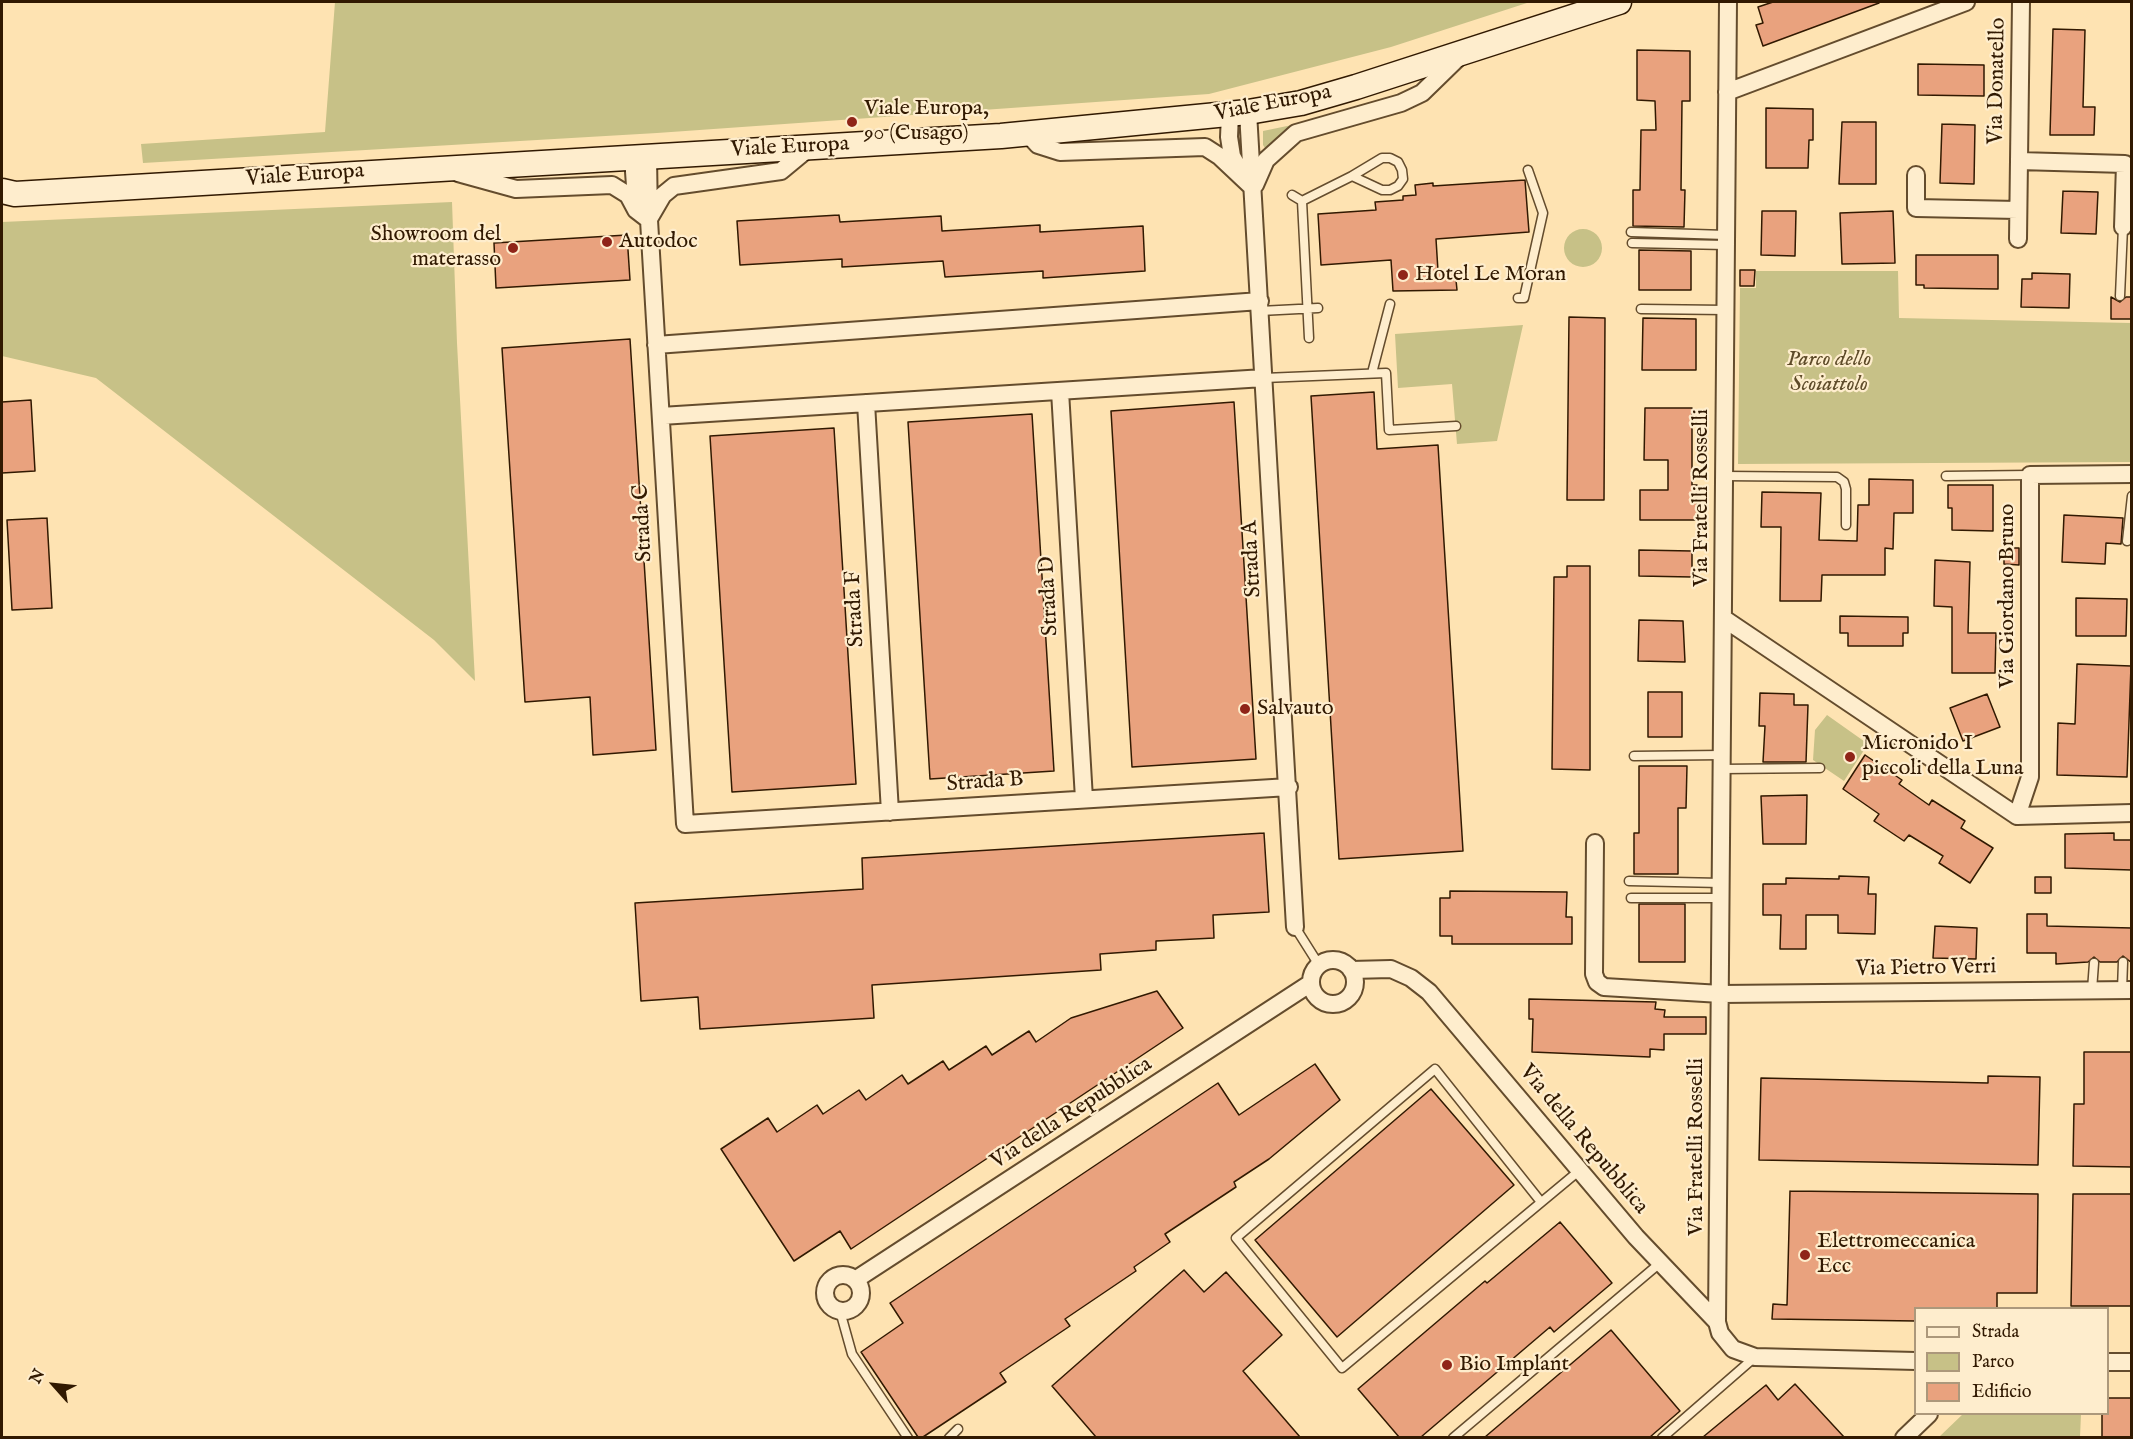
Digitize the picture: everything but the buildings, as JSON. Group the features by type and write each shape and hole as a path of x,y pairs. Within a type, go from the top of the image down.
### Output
{"main road":[{"name":"Viale Europa","path":"6,195 1027,133 1239,113 1301,103 1463,54 1619,2"}],"street":[{"name":"Via Fratelli Rosselli","path":"1717,1322 1728,2"},
{"path":"1727,92 1966,2"},
{"name":"Via Donatello","path":"2018,239 2021,2"},
{"name":"Strada A","path":"1253,188 1266,160 1296,132 1401,103 1422,93 1463,54"},
{"name":"Strada A","path":"1239,113 1253,188 1289,787 1295,927"},
{"path":"1027,133 1038,145 1060,152 1205,147 1219,156 1253,188"},
{"path":"439,168 516,189 612,185 628,195 636,210 649,220 663,195 674,186 781,171 810,147"},
{"name":"Strada C","path":"640,157 649,220 685,824"},
{"name":"Via Donatello","path":"2019,161 2125,164 2123,227"},
{"path":"1916,175 1916,208 2018,210"},
{"path":"656,345 1260,306"},
{"path":"661,416 1264,378"},
{"name":"Strada D","path":"1060,391 1084,800"},
{"name":"Strada F","path":"866,403 890,812"},
{"name":"Via Giordano Bruno","path":"2017,816 2030,777 2030,475 2132,474"},
{"path":"1723,618 2017,816 2132,813"},
{"name":"Strada B","path":"685,824 1289,787"},
{"path":"1595,843 1594,965 1597,982 1615,988 1720,994"},
{"path":"1332,960 1340,961 1351,970 1355,984 1353,991 1343,1002 1336,1004 1322,1001 1312,990 1311,983 1319,965 1332,960"},
{"name":"Via della Repubblica","path":"1351,970 1391,969 1411,978 1429,992 1660,1263 1717,1322 1720,1333 1733,1349 1755,1357"},
{"name":"Via della Repubblica","path":"855,1280 1311,983"},
{"name":"Via Pietro Verri","path":"1720,994 2127,990"},
{"path":"840,1275 855,1280 860,1290 859,1301 851,1309 840,1311 827,1301 827,1285 840,1275"},
{"path":"1755,1357 1914,1361"},
{"path":"2109,1362 2132,1362"},
{"path":"1904,1437 1927,1415"}],"lane":[{"path":"1302,201 1382,158 1390,158 1398,162 1403,178 1398,186 1390,190 1372,187 1352,176"},
{"path":"1518,297 1524,298 1543,213 1528,170"},
{"path":"1292,195 1302,201"},
{"path":"1302,201 1309,338"},
{"path":"2120,296 2123,227"},
{"path":"1631,232 1726,240"},
{"path":"1632,243 1726,240"},
{"path":"1372,373 1390,304"},
{"path":"1260,306 1318,308"},
{"path":"1641,309 1726,310"},
{"path":"1264,378 1386,373 1389,430 1456,426"},
{"path":"1946,476 2030,475"},
{"path":"1724,476 1837,477 1844,482 1846,489 1846,525"},
{"path":"2127,542 2132,496"},
{"path":"1634,756 1820,768"},
{"path":"1629,881 1721,890"},
{"path":"1631,898 1721,890"},
{"path":"1295,927 1319,965"},
{"path":"2123,962 2127,990"},
{"path":"2092,990 2094,963"},
{"path":"1541,1202 1435,1069 1236,1238 1342,1368 1580,1170"},
{"path":"1453,1437 1660,1263"},
{"path":"840,1311 852,1354 908,1437"},
{"path":"1662,1437 1755,1357"},
{"path":"949,1437 958,1429"}],"green space":[{"path":"335,2 1530,2 1391,47 1209,94 657,133 143,163 141,144 325,132"},
{"path":"1292,125 1265,148 1263,131"},
{"path":"452,202 475,681 434,640 96,378 2,356 2,222"},
{"path":"1583,229 1597,234 1602,248 1597,262 1583,267 1569,262 1564,248 1569,234"},
{"name":"Parco dello Scoiattolo","path":"1756,271 1898,271 1899,318 2131,323 2131,462 1738,464 1740,288 1756,288"},
{"path":"1523,325 1497,441 1457,444 1452,384 1398,388 1395,334"},
{"path":"1827,715 1868,744 1844,781 1813,760 1815,730"},
{"path":"1962,1415 2081,1415 2080,1437 1939,1437"}],"place":[{"name":"Viale Europa, 90 (Cusago)","path":"852,122"},
{"name":"Autodoc","path":"607,242"},
{"name":"Showroom del materasso","path":"513,248"},
{"name":"Hotel Le Moran","path":"1403,275"},
{"name":"Salvauto","path":"1245,709"},
{"name":"Micronido I piccoli della Luna","path":"1850,757"},
{"name":"Elettromeccanica Ecc","path":"1805,1255"},
{"name":"Bio Implant","path":"1447,1365"}]}
